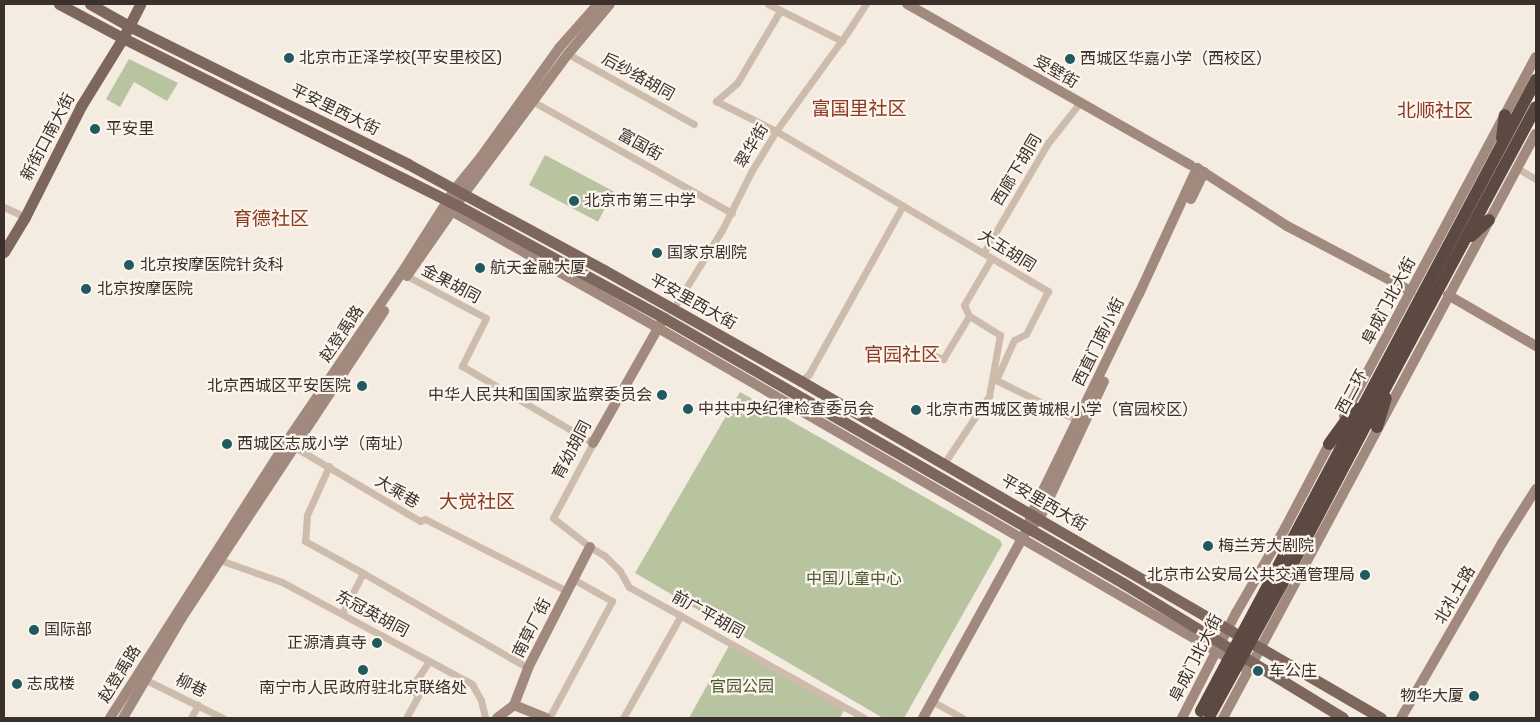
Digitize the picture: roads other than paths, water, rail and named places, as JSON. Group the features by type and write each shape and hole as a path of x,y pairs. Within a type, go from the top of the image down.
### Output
{"highway":[{"name":"西二环","path":"1204,716 1391,365 1501,145 1536,80"},
{"name":"西二环","path":"1391,365 1462,245 1536,107"},
{"path":"1501,145 1505,115"},
{"path":"1462,245 1488,220"},
{"path":"1377,427 1391,365"},
{"path":"1329,444 1391,365"}],"main road":[{"name":"平安里西大街","path":"59,4 452,206 661,323 1026,534 1251,667 1343,718"},
{"name":"平安里西大街","path":"90,4 129,26 460,191 801,382 1380,718"},
{"name":"新街口南大街","path":"4,252 25,217 81,106 123,38 140,4"}],"street":[{"name":"赵登禹路","path":"110,718 217,559 296,448 482,157 559,48 598,4"},
{"name":"赵登禹路","path":"460,191 534,102 568,54 610,4"},
{"path":"768,4 842,41"},
{"name":"翠华街","path":"672,309 732,213 751,172 776,131 842,41 866,4"},
{"name":"受壁街","path":"908,4 1197,168 1287,226 1411,291"},
{"name":"大玉胡同","path":"780,11 737,83 716,101 776,131 984,252 991,259 1048,292 1026,334 1014,340 996,380 1081,422"},
{"name":"后纱络胡同","path":"568,54 694,124"},
{"name":"阜成门北大街","path":"1182,718 1260,568 1285,528 1536,57"},
{"name":"富国街","path":"534,102 732,213"},
{"name":"西廊下胡同","path":"984,252 1048,143 1078,105"},
{"path":"1223,718 1536,133"},
{"name":"西直门南小街","path":"923,718 1035,518 1197,168"},
{"path":"1522,171 1536,179"},
{"path":"801,382 809,374 903,205"},
{"name":"赵登禹路","path":"123,718 287,441 402,274 452,206"},
{"path":"4,207 25,217"},
{"path":"943,465 989,396 1000,335 969,316 964,305 991,259"},
{"name":"金果胡同","path":"407,276 486,318 462,366 592,443"},
{"path":"1448,295 1536,346"},
{"name":"育幼胡同","path":"553,518 592,443 661,323 672,309"},
{"path":"924,351 943,359 969,316"},
{"name":"大乘巷","path":"296,448 420,521 426,519 567,591"},
{"path":"329,466 307,515 305,541 528,668"},
{"name":"北礼士路","path":"1401,718 1502,543 1536,489"},
{"name":"前广平胡同","path":"553,518 590,547 605,556 620,571 629,587 864,718"},
{"name":"南草厂街","path":"514,705 528,668 590,547"},
{"name":"东冠英胡同","path":"217,559 282,582 472,684 481,700 485,718"},
{"path":"342,614 364,573"},
{"path":"497,718 514,705 548,718 612,601 573,579"},
{"path":"623,718 681,615"},
{"path":"406,718 418,696 411,688 429,661"},
{"name":"柳巷","path":"146,680 223,718"},
{"path":"932,701 963,718"},
{"path":"191,718 198,705"}],"place":[{"name":"北京市正泽学校(平安里校区)","path":"289,58"},
{"name":"西城区华嘉小学（西校区）","path":"1070,59"},
{"name":"平安里","path":"95,129"},
{"name":"北京市第三中学","path":"574,201"},
{"name":"国家京剧院","path":"657,253"},
{"name":"北京按摩医院针灸科","path":"129,265"},
{"name":"航天金融大厦","path":"480,268"},
{"name":"北京按摩医院","path":"86,289"},
{"name":"北京西城区平安医院","path":"362,386"},
{"name":"中华人民共和国国家监察委员会","path":"662,395"},
{"name":"中共中央纪律检查委员会","path":"688,409"},
{"name":"北京市西城区黄城根小学（官园校区）","path":"916,410"},
{"name":"西城区志成小学（南址）","path":"227,444"},
{"name":"梅兰芳大剧院","path":"1208,546"},
{"name":"北京市公安局公共交通管理局","path":"1365,575"},
{"name":"国际部","path":"34,630"},
{"name":"正源清真寺","path":"377,643"},
{"name":"南宁市人民政府驻北京联络处","path":"363,670"},
{"name":"车公庄","path":"1258,671"},
{"name":"志成楼","path":"17,684"},
{"name":"物华大厦","path":"1474,696"}],"district":[{"name":"富国里社区","path":"859,109"},
{"name":"北顺社区","path":"1435,111"},
{"name":"育德社区","path":"271,219"},
{"name":"官园社区","path":"902,355"},
{"name":"大觉社区","path":"477,502"}],"park label":[{"name":"中国儿童中心","path":"854,579"},
{"name":"官园公园","path":"742,687"}]}
